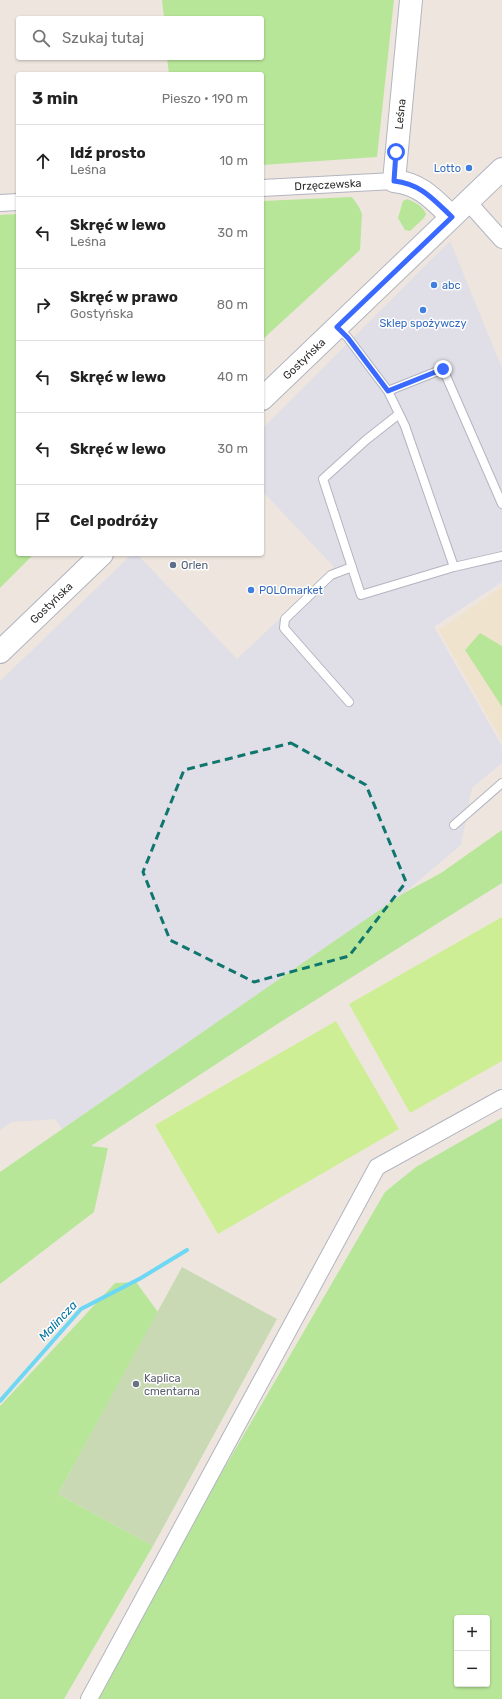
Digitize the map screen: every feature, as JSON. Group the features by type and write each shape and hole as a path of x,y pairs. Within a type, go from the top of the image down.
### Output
{"street":[{"name":"Leśna","path":"394,181 411,0"},
{"name":"Gostyńska","path":"264,397 502,169"},
{"name":"Drzęczewska","path":"264,188 394,181"},
{"path":"394,181 408,184 425,192 452,217"},
{"path":"0,203 16,202"},
{"path":"468,202 502,240"},
{"name":"Gostyńska","path":"0,652 100,556"},
{"path":"89,1699 378,1167 502,1098"}],"lane":[{"path":"337,327 348,338 388,391 408,434 454,567"},
{"path":"388,391 443,369 502,504"},
{"path":"399,414 366,440 323,479 361,595 454,567 502,556"},
{"path":"349,702 284,628 284,624 285,619 331,575 352,567"},
{"path":"454,824 502,783"}],"highlighted area":[{"path":"291,743 366,785 406,882 349,956 254,982 170,940 143,872 184,770"}],"shaded area":[{"path":"450,241 502,368 502,582 434,627 502,746 502,763 472,788 461,845 404,893 62,1129 55,1119 12,1122 0,1130 0,681 130,556 139,556 237,659 334,567 264,493 264,427"},
{"path":"502,587 502,741 439,630"}],"green space":[{"path":"162,0 394,0 377,157 264,165 264,72 169,72 167,60 264,60 264,16 164,16"},
{"path":"352,197 362,214 360,250 264,338 264,201"},
{"path":"407,199 413,201 423,209 426,214 424,218 410,231 405,230 398,218 403,201"},
{"path":"16,214 16,556 32,556 0,588 0,215"},
{"path":"480,633 502,646 502,707 465,650"},
{"path":"502,830 502,883 279,1023 91,1146 108,1148 94,1212 0,1284 0,1172 404,893 441,873"},
{"path":"502,917 502,1061 410,1113 349,1004"},
{"path":"336,1021 399,1129 218,1234 155,1125"},
{"path":"502,1118 502,1699 96,1699 168,1565 385,1192 416,1167"},
{"path":"182,1267 277,1319 153,1546 58,1494"},
{"path":"136,1282 158,1312 58,1494 153,1546 64,1699 0,1699 0,1406 115,1283"}],"waterway":[{"name":"Malincza","path":"0,1401 81,1309 141,1278 187,1250"}],"place":[{"name":"Lotto","path":"469,168"},
{"name":"abc","path":"434,285"},
{"name":"Sklep spożywczy","path":"423,310"},
{"name":"Orlen","path":"173,565"},
{"name":"POLOmarket","path":"251,590"},
{"name":"Kaplica cmentarna","path":"136,1384"}],"route":[{"path":"396,152 394,181 403,182 430,195 452,217 337,327 348,338 388,391 443,369"}]}
